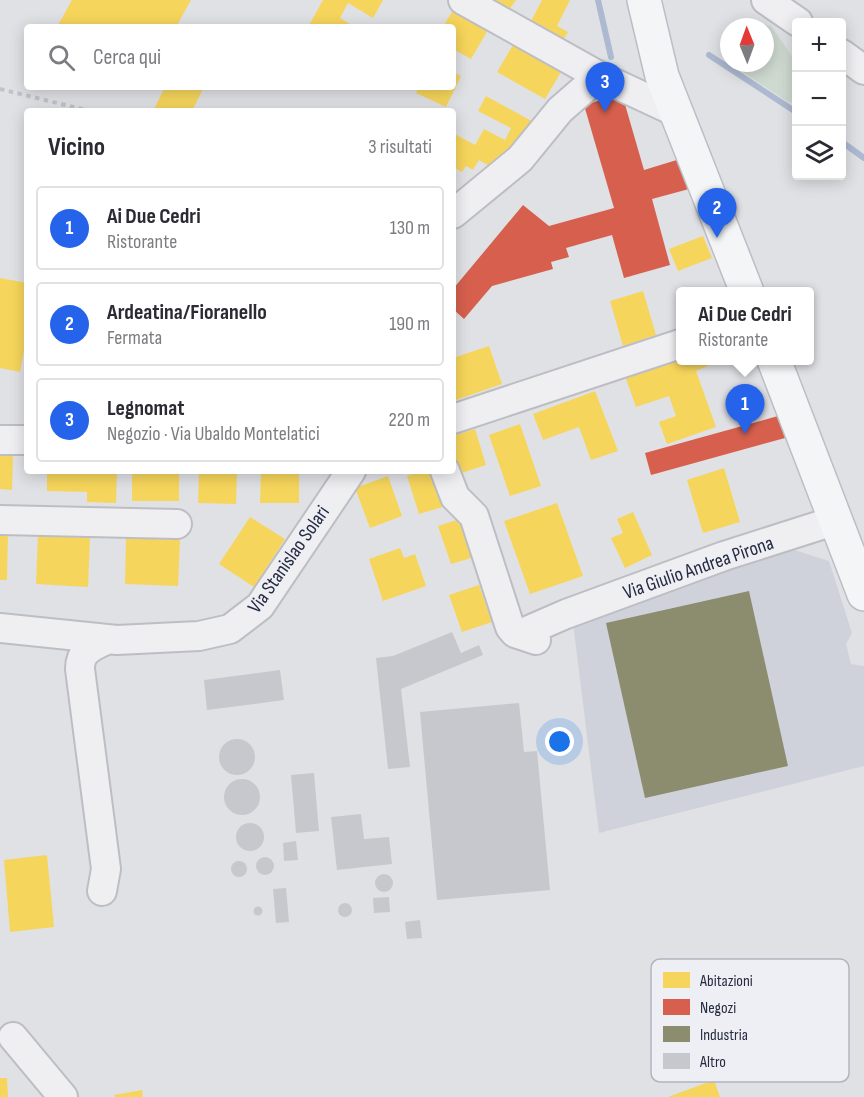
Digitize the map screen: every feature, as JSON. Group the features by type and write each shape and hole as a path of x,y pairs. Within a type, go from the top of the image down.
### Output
{"main road":[{"path":"644,0 651,38 662,76 745,287"},
{"path":"776,365 864,594"}],"street":[{"path":"463,0 599,76 676,112"},
{"path":"765,0 792,18"},
{"path":"846,57 864,70"},
{"path":"456,212 520,159 560,110 599,76"},
{"path":"456,418 676,346"},
{"path":"0,440 24,440"},
{"name":"Via Stanislao Solari","path":"0,628 74,647 106,640 209,635 240,624 260,606 349,474"},
{"name":"Via Giulio Andrea Pirona","path":"446,474 455,497 474,516 508,624 512,630 546,644 548,630 560,616 724,556 837,520"},
{"path":"0,520 177,524"},
{"path":"74,647 106,869 102,891"},
{"path":"13,1037 63,1097"}],"path":[{"path":"0,89 78,108"}],"shaded area":[{"path":"774,30 792,56 792,102 743,72 774,72"},
{"path":"791,549 829,561 852,633 846,644 851,664 864,666 864,766 599,833 573,623"}],"building: Abitazioni":[{"path":"72,0 191,0 178,24 59,24"},
{"path":"323,0 383,0 373,18 348,3 340,18 350,24 310,24"},
{"path":"491,0 516,0 509,10"},
{"path":"542,0 570,0 557,26 568,32 562,42 529,25"},
{"path":"453,10 488,30 471,59 456,51 456,24 445,24"},
{"path":"513,45 561,72 545,99 497,72"},
{"path":"456,74 461,76 456,86"},
{"path":"164,90 202,90 194,108 154,108"},
{"path":"418,90 454,90 446,107 416,93"},
{"path":"486,96 537,124 491,167 479,160 473,170 466,166 462,172 456,169 456,135 475,145 484,129 505,140 511,128 478,111"},
{"path":"703,236 712,258 678,271 669,249"},
{"path":"0,278 24,282 24,350 20,372 0,368"},
{"path":"643,291 656,335 623,346 610,301"},
{"path":"489,346 502,384 456,400 456,357"},
{"path":"676,357 676,365 710,365 696,371 716,427 667,444 659,422 676,416 669,396 636,407 625,376"},
{"path":"595,391 618,451 591,460 579,427 543,440 533,414"},
{"path":"520,424 541,486 510,496 489,435"},
{"path":"475,429 486,465 455,475 456,435"},
{"path":"0,454 13,454 12,490 0,489"},
{"path":"724,468 740,522 703,533 687,480"},
{"path":"47,474 117,474 116,503 87,502 87,492 47,491"},
{"path":"132,474 179,474 179,501 132,501"},
{"path":"199,474 237,474 236,504 198,503"},
{"path":"261,474 299,474 299,503 260,503"},
{"path":"436,474 446,506 419,514 407,476"},
{"path":"388,476 402,516 370,528 355,488"},
{"path":"557,503 583,576 530,594 504,521"},
{"path":"633,512 652,555 625,568 611,538 623,533 617,519"},
{"path":"469,516 481,555 451,564 438,526"},
{"path":"250,517 285,539 254,587 219,564"},
{"path":"0,533 8,533 7,580 0,580"},
{"path":"38,535 90,538 88,587 36,584"},
{"path":"126,538 180,540 178,586 125,584"},
{"path":"400,548 404,558 415,554 426,586 383,601 369,559"},
{"path":"479,585 492,622 462,632 449,595"},
{"path":"47,855 54,927 10,932 4,860"},
{"path":"0,1078 7,1078 8,1097 0,1097"},
{"path":"709,1082 715,1082 720,1097 668,1097"},
{"path":"142,1090 143,1097 115,1097 114,1095"}],"building: Negozi":[{"path":"622,94 644,170 680,159 689,189 652,199 670,265 624,278 612,235 566,248 569,257 551,262 553,269 492,286 464,319 456,312 456,285 523,205 549,226 614,208 584,105"},
{"path":"778,416 785,438 651,475 645,453"}],"building: Industria":[{"path":"749,591 788,766 645,798 606,623"}],"building: Altro":[{"path":"452,632 461,653 479,645 483,655 401,689 410,767 388,769 376,658 393,656"},
{"path":"280,670 284,700 207,710 204,680"},
{"path":"519,703 524,752 537,751 550,890 437,900 420,712"},
{"path":"237,739 249,745 255,757 249,769 237,775 225,769 219,757 225,745"},
{"path":"314,773 319,831 296,833 291,775"},
{"path":"242,779 255,784 260,797 255,810 242,815 229,810 224,797 229,784"},
{"path":"361,814 364,839 389,837 392,864 337,870 331,817"},
{"path":"250,823 260,827 264,837 260,847 250,851 240,847 236,837 240,827"},
{"path":"296,841 298,860 284,861 283,843"},
{"path":"265,857 271,860 274,866 271,872 265,875 259,872 256,866 259,860"},
{"path":"239,861 247,869 239,877 231,869"},
{"path":"384,874 390,877 393,883 390,889 384,892 378,889 375,883 378,877"},
{"path":"286,888 289,922 276,923 273,889"},
{"path":"389,897 390,912 374,913 373,898"},
{"path":"345,903 350,905 352,910 350,915 345,917 340,915 338,910 340,905"},
{"path":"258,906 263,911 258,916 253,911"},
{"path":"420,920 422,938 407,939 405,922"}],"waterway":[{"path":"598,0 611,57"},
{"path":"709,55 792,109"},
{"path":"846,145 864,158"}],"place":[{"name":"Legnomat","path":"605,112"},
{"name":"Ardeatina/Fioranello","path":"717,238"},
{"name":"Ai Due Cedri","path":"745,434"}]}
